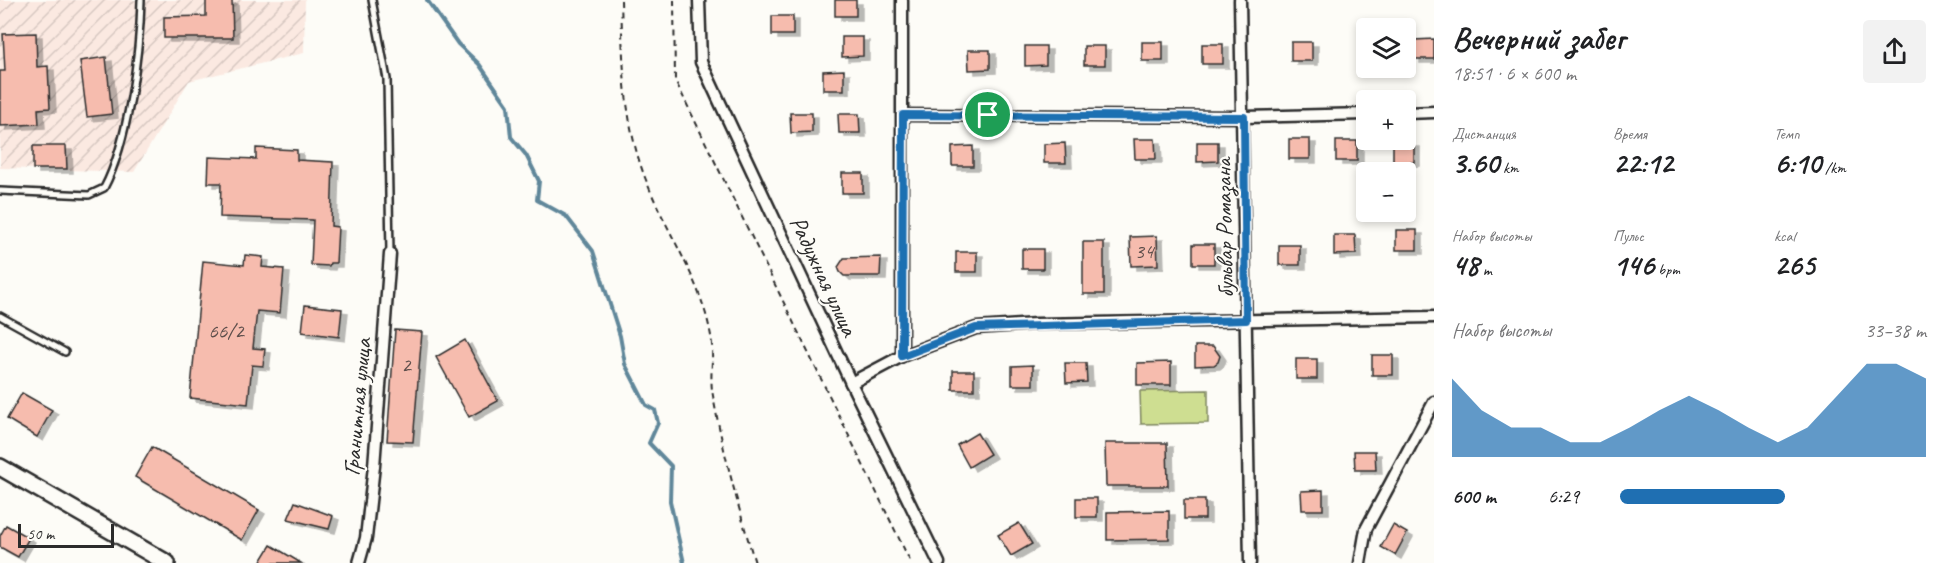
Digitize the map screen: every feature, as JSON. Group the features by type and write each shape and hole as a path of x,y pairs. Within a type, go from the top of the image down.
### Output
{"main road":[{"path":"0,467 167,563"}],"street":[{"name":"Радужная улица","path":"699,0 701,62 851,383 939,563"},
{"path":"902,0 902,356"},
{"name":"бульвар Ромазана","path":"1240,0 1244,117 1250,563"},
{"path":"1416,113 1434,112"},
{"path":"903,115 1244,117 1356,114"},
{"name":"Гранитная улица","path":"359,563 366,538 374,466 390,254"},
{"path":"851,383 902,356 976,328 1434,317"},
{"path":"1360,563 1366,529 1434,402"}],"lane":[{"path":"0,191 88,195 104,188 117,153 130,96 141,0"},
{"path":"372,0 387,79 390,254"},
{"path":"0,316 65,352"}],"path":[{"path":"621,0 630,130 646,181 676,239 699,295 711,336 712,387 726,465 755,563"},
{"path":"674,0 675,80 911,563"}],"shaded area":[{"path":"0,0 305,0 304,53 189,81 134,172 0,168"}],"green space":[{"path":"1208,390 1208,423 1141,424 1140,391"}],"building":[{"path":"206,0 232,0 233,38 164,38 164,17 206,16"},
{"path":"835,0 856,0 856,16 835,16"},
{"path":"772,16 793,16 793,35 772,35"},
{"path":"36,33 37,67 48,66 50,108 38,109 39,124 0,126 0,71 5,71 3,34"},
{"path":"842,37 863,37 863,56 842,57"},
{"path":"1434,39 1434,59 1416,59 1416,40"},
{"path":"1142,42 1163,42 1163,61 1142,61"},
{"path":"1291,42 1312,42 1312,61 1291,61"},
{"path":"1202,44 1223,44 1223,64 1202,64"},
{"path":"1025,46 1046,46 1046,65 1025,66"},
{"path":"1084,46 1105,46 1105,65 1084,65"},
{"path":"968,50 990,50 990,69 969,70"},
{"path":"106,57 112,114 87,117 80,61"},
{"path":"844,70 844,90 823,90 823,71"},
{"path":"790,113 812,113 812,132 791,133"},
{"path":"838,114 859,114 860,133 839,133"},
{"path":"1134,139 1155,139 1156,159 1135,159"},
{"path":"1289,139 1310,139 1310,159 1289,159"},
{"path":"1336,141 1356,141 1357,161 1336,161"},
{"path":"1197,142 1218,142 1218,161 1197,162"},
{"path":"1065,143 1066,163 1044,163 1044,144"},
{"path":"33,146 66,146 67,169 33,169"},
{"path":"973,146 973,166 952,166 952,147"},
{"path":"256,148 297,150 297,160 333,162 331,226 338,227 336,263 330,263 329,266 311,265 313,220 220,217 221,183 208,183 209,157 256,159"},
{"path":"1393,150 1414,150 1414,162 1393,162"},
{"path":"842,173 863,173 863,193 842,193"},
{"path":"1396,230 1417,230 1417,250 1396,250"},
{"path":"1334,235 1355,235 1356,254 1334,255"},
{"path":"1157,236 1158,265 1131,266 1130,237"},
{"path":"1083,242 1104,242 1104,294 1083,294"},
{"path":"1193,244 1214,244 1214,264 1193,264"},
{"path":"1279,245 1300,245 1300,265 1279,265"},
{"path":"1022,249 1043,249 1043,269 1022,269"},
{"path":"956,252 977,252 977,272 956,272"},
{"path":"245,255 263,257 262,267 284,269 280,313 257,311 253,348 265,349 263,366 252,365 248,404 190,398 203,261 244,265"},
{"path":"881,257 880,276 844,276 838,267 844,258"},
{"path":"305,305 342,309 339,337 302,332"},
{"path":"395,330 422,332 413,442 387,441"},
{"path":"465,340 498,401 469,417 436,357"},
{"path":"1195,346 1213,346 1220,356 1218,362 1214,365 1195,366"},
{"path":"1372,355 1393,355 1393,375 1372,375"},
{"path":"1296,359 1317,359 1317,379 1296,379"},
{"path":"1171,362 1171,385 1137,385 1137,363"},
{"path":"1065,363 1086,363 1087,382 1066,383"},
{"path":"1033,365 1033,385 1012,385 1012,366"},
{"path":"953,371 974,371 974,390 953,390"},
{"path":"22,393 52,410 37,437 7,419"},
{"path":"977,433 990,454 969,467 957,445"},
{"path":"1105,443 1167,443 1168,486 1106,486"},
{"path":"152,447 259,510 242,540 135,477"},
{"path":"1354,451 1375,451 1376,470 1355,470"},
{"path":"1323,490 1323,510 1302,510 1301,491"},
{"path":"1076,498 1097,498 1097,517 1076,517"},
{"path":"1184,500 1205,500 1205,519 1184,519"},
{"path":"295,502 333,516 329,529 288,519"},
{"path":"1169,511 1169,539 1107,540 1107,512"},
{"path":"1019,523 1032,544 1011,556 998,535"},
{"path":"6,525 29,538 18,557 0,547 0,536"},
{"path":"1393,525 1407,533 1395,555 1381,547"},
{"path":"271,545 301,563 260,563"}],"waterway":[{"path":"427,0 458,44 479,64 508,106 511,137 526,155 539,181 537,200 566,216 593,251 620,336 625,364 646,405 655,410 658,423 649,443 671,466 670,501 684,563"}],"route":[{"path":"903,115 988,115 1244,117 1246,320 1036,324 976,328 902,356 903,115"}]}
